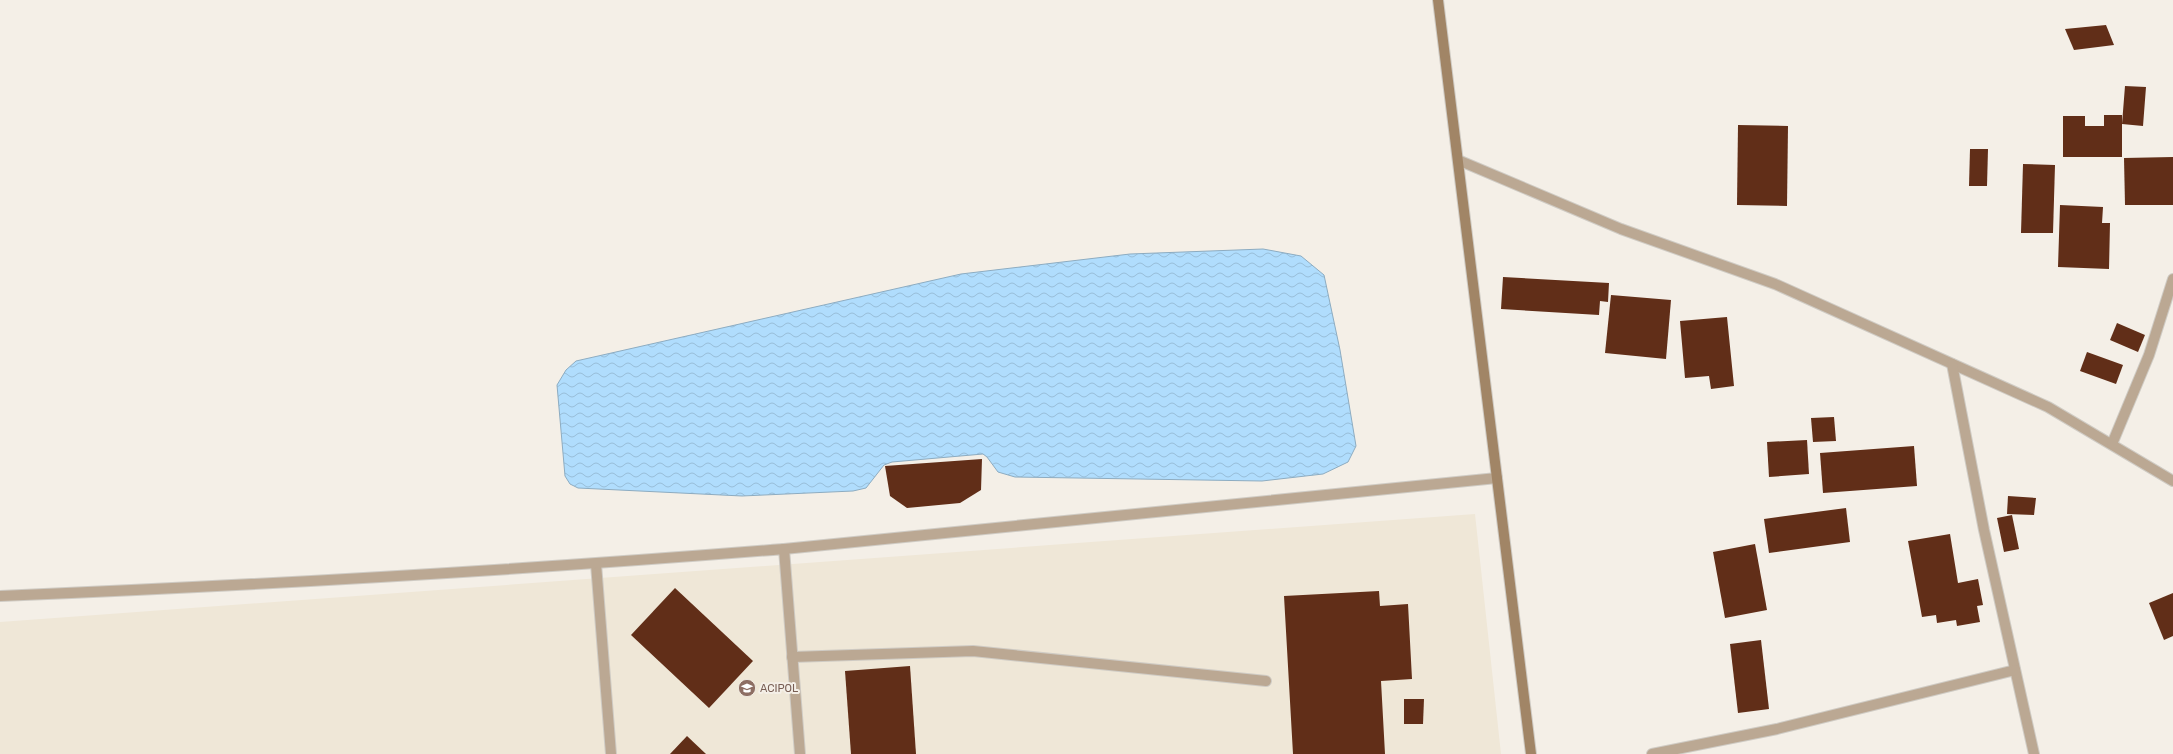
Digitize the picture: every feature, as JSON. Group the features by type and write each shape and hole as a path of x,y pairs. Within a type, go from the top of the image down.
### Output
{"street":[{"path":"1438,0 1531,754"},
{"path":"1458,160 1621,229 1775,284 2048,407 2173,481"},
{"path":"2112,444 2149,356 2173,279"},
{"path":"1952,364 1984,530 2034,754"},
{"path":"0,596 243,585 596,564 784,549 1497,478"},
{"path":"784,549 800,754"},
{"path":"596,564 611,754"},
{"path":"792,656 973,651 1266,681"},
{"path":"1652,754 1777,729 2015,670"}],"shaded area":[{"name":"ACIPOL","path":"1475,514 1501,754 0,754 0,622"}],"water":[{"path":"1263,249 1301,256 1324,275 1340,350 1356,446 1348,462 1323,474 1262,481 1015,477 998,472 983,454 892,462 884,465 866,488 853,491 742,496 578,488 570,484 565,476 557,385 566,370 576,361 961,274 1130,254"}],"building":[{"path":"2106,25 2114,45 2074,50 2065,29"},
{"path":"2125,86 2146,87 2143,126 2122,124"},
{"path":"2104,115 2122,115 2122,157 2063,157 2063,116 2085,116 2085,126 2104,126"},
{"path":"1738,125 1788,126 1787,206 1737,205"},
{"path":"1970,149 1988,149 1987,186 1969,186"},
{"path":"2173,157 2173,205 2125,205 2124,158"},
{"path":"2023,164 2055,165 2053,233 2021,233"},
{"path":"2060,205 2103,207 2102,223 2110,223 2109,269 2058,267"},
{"path":"1503,277 1609,283 1608,302 1600,301 1599,315 1501,309"},
{"path":"1611,295 1671,300 1666,359 1605,353"},
{"path":"1727,317 1734,386 1711,389 1709,376 1685,378 1680,321"},
{"path":"2117,323 2145,335 2138,352 2110,340"},
{"path":"2087,352 2123,365 2116,384 2080,371"},
{"path":"1834,417 1836,441 1813,442 1811,418"},
{"path":"1807,440 1809,474 1769,477 1767,442"},
{"path":"1914,446 1917,486 1823,493 1820,453"},
{"path":"982,459 981,490 960,503 907,508 890,496 885,466"},
{"path":"2008,496 2036,498 2034,515 2007,514"},
{"path":"1846,508 1850,542 1769,553 1764,519"},
{"path":"2012,515 2019,549 2004,552 1997,518"},
{"path":"1950,534 1958,583 1978,579 1983,605 1977,606 1980,622 1957,626 1956,620 1937,623 1936,615 1922,617 1908,541"},
{"path":"1755,544 1767,610 1725,618 1713,552"},
{"path":"675,588 753,661 709,708 631,635"},
{"path":"1379,591 1380,606 1408,604 1412,679 1381,681 1385,754 1293,754 1284,596"},
{"path":"2173,593 2173,636 2164,640 2149,603"},
{"path":"1761,640 1769,709 1738,713 1730,644"},
{"path":"910,666 916,754 851,754 845,671"},
{"path":"1404,699 1424,699 1423,724 1404,724"},
{"path":"687,736 706,754 670,754"}],"place":[{"name":"ACIPOL","path":"747,688"}]}
